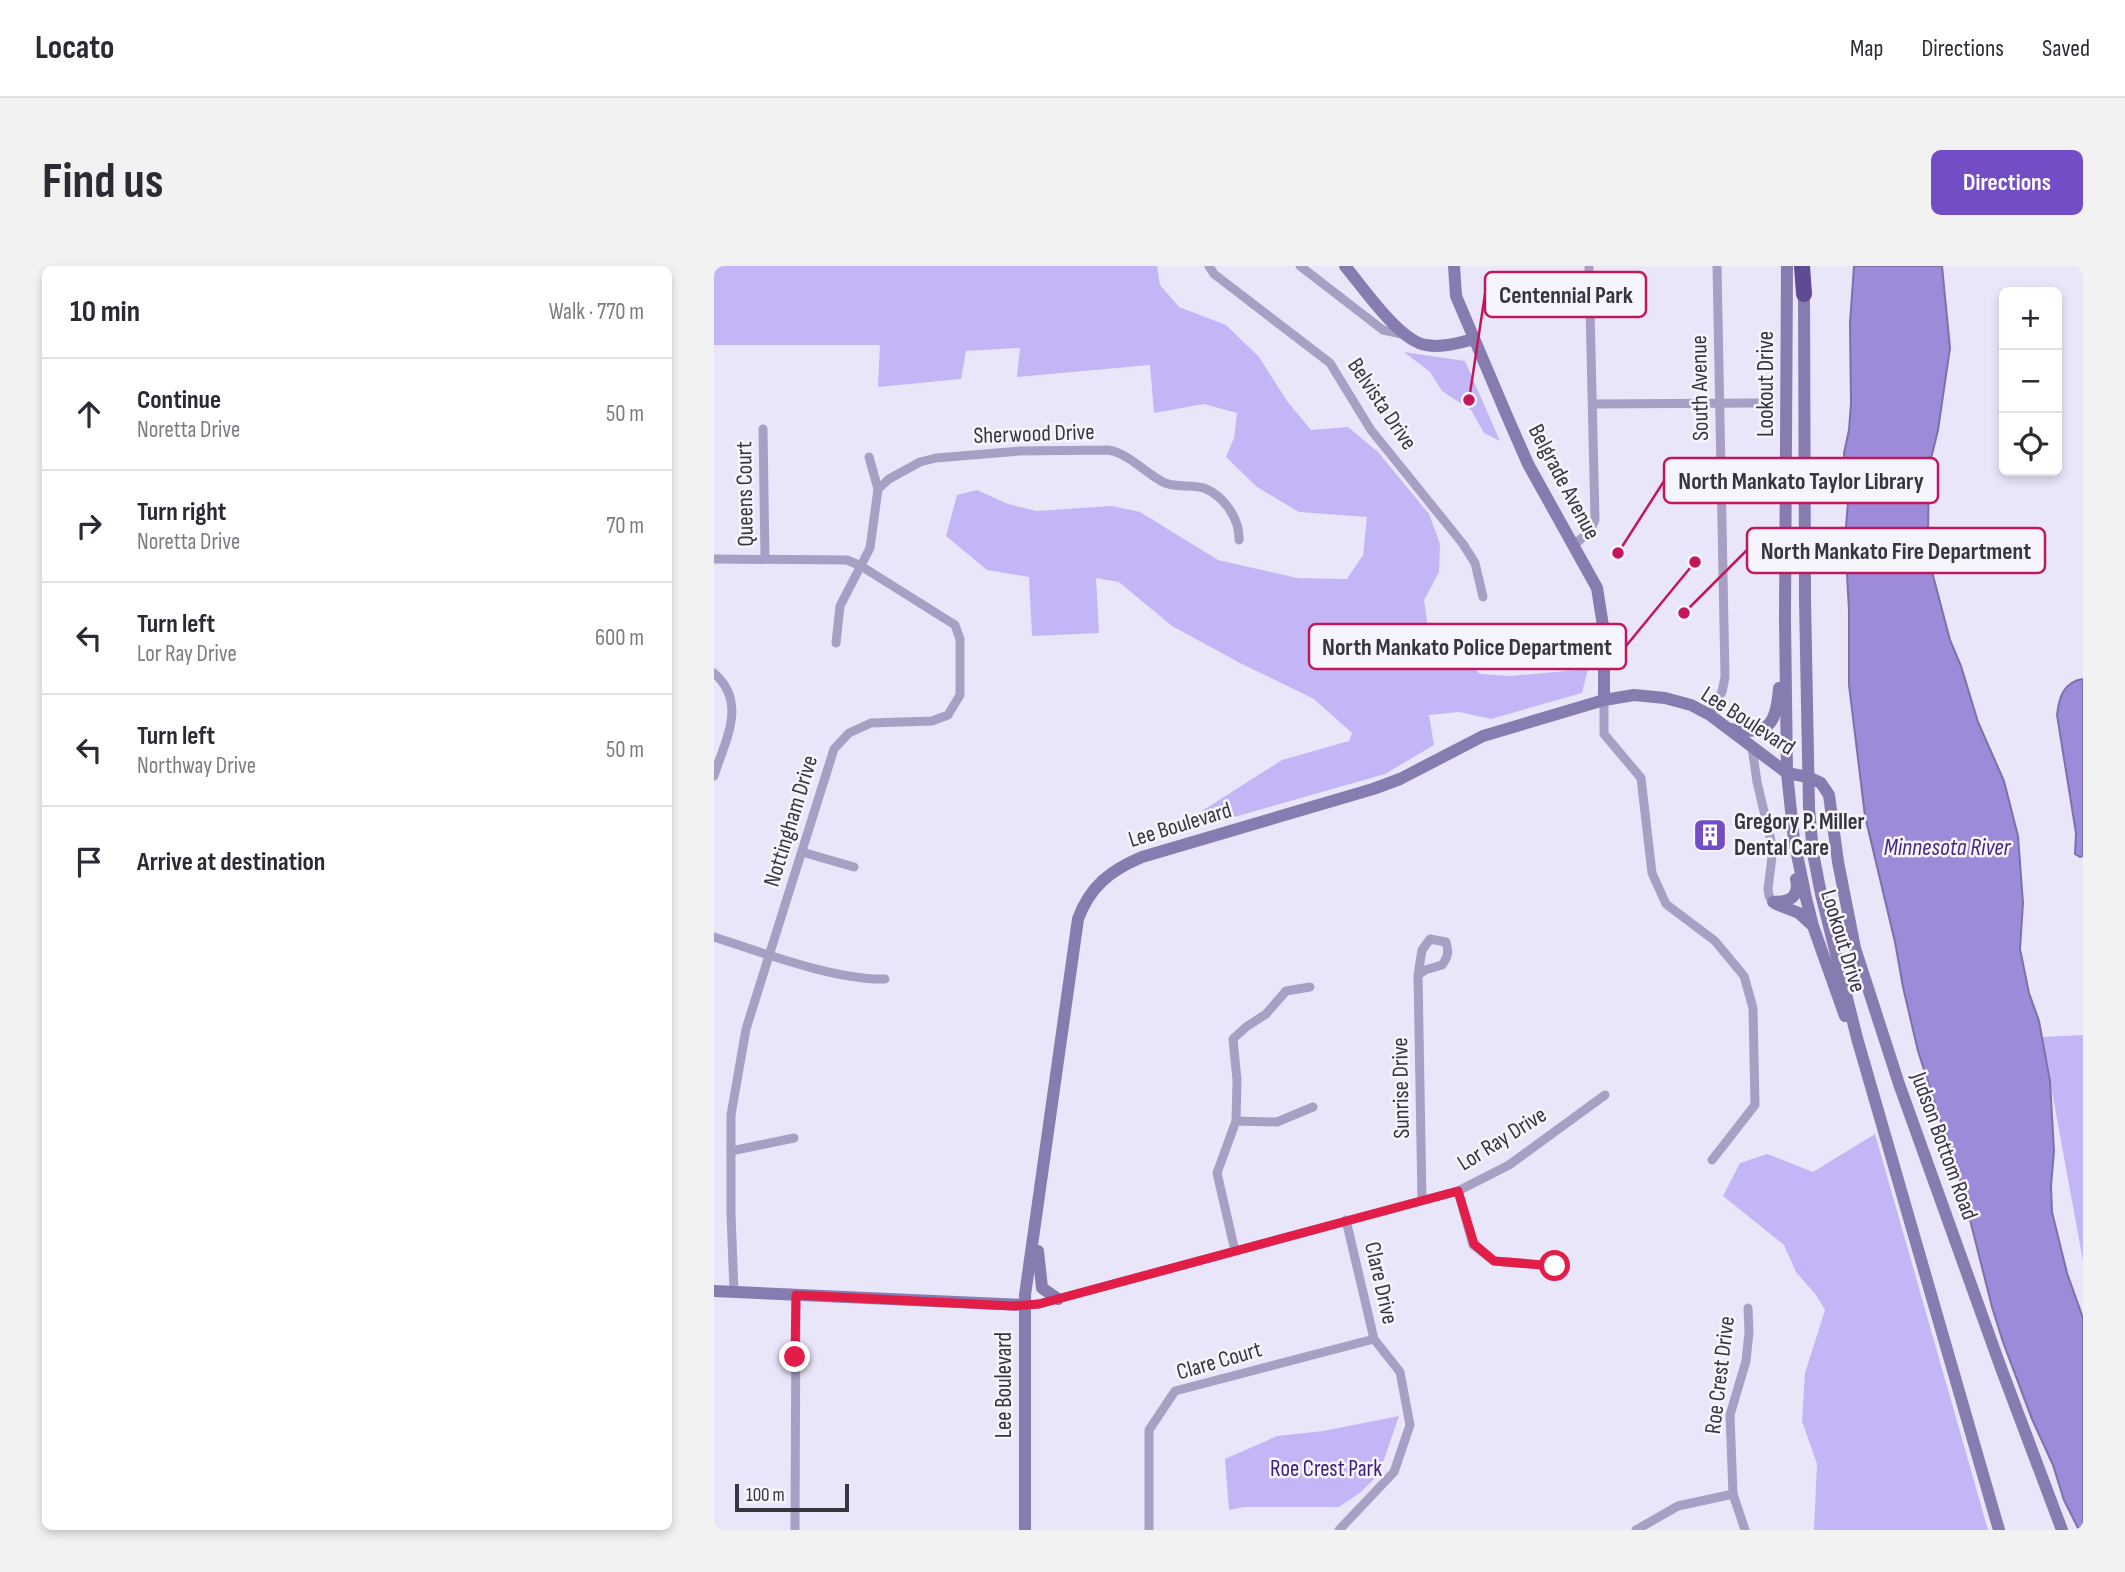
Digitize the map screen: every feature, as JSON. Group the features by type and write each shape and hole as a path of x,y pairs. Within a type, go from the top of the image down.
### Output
{"highway":[{"path":"1803,266 1804,294"}],"main road":[{"path":"1345,266 1404,334 1423,345 1449,346 1474,339"},
{"name":"Belgrade Avenue","path":"1454,266 1457,296 1528,464 1597,588 1601,611 1604,700"},
{"name":"Lookout Drive","path":"1787,266 1785,618 1790,809 1813,926 1846,1020 1857,1038"},
{"name":"Lookout Drive","path":"1804,294 1808,777 1813,853 1857,1038 1999,1530"},
{"path":"1729,729 1751,732 1760,730 1769,725 1774,716 1779,699 1785,618"},
{"name":"Lee Boulevard","path":"1025,1530 1025,1305 1078,919 1095,886 1108,873 1142,857 1373,789 1400,779 1483,736 1604,700 1634,695 1665,698 1691,705 1710,715 1787,773 1808,777"},
{"name":"Judson Bottom Road","path":"1808,777 1821,783 1829,795 1838,862 1855,948 1903,1097 2063,1530"},
{"path":"1773,902 1785,902 1797,893 1789,841 1790,809"},
{"path":"1773,902 1799,913 1813,926"},
{"path":"1036,1226 1042,1288 1058,1298"},
{"name":"Lor Ray Drive","path":"714,1291 1025,1305"}],"street":[{"name":"Belvista Drive","path":"1209,266 1214,274 1330,363 1371,430 1463,544 1475,564 1483,597"},
{"name":"Belvista Drive","path":"1300,266 1383,330 1404,334"},
{"path":"1574,545 1590,531 1595,520 1589,266"},
{"name":"South Avenue","path":"1710,715 1722,692 1725,677 1717,266"},
{"path":"1593,404 1757,403"},
{"name":"Queens Court","path":"764,429 765,559"},
{"name":"Sherwood Drive","path":"878,489 920,462 936,458 1020,451 1108,450 1127,456 1165,482 1204,488 1213,494 1234,517 1240,530 1239,540"},
{"path":"836,643 840,606 870,548 878,489 869,457"},
{"name":"Nottingham Drive","path":"714,559 847,560 861,566 954,625 960,639 960,695 948,715 932,721 871,723 849,733 834,749 746,1029 732,1115 734,1291"},
{"path":"714,673 725,682 734,712 714,776"},
{"name":"Belgrade Avenue","path":"1604,700 1604,734 1641,778 1652,873 1667,904 1715,942 1737,967 1744,976 1753,1007 1755,1105 1712,1160"},
{"path":"1752,747 1757,782 1773,849 1768,889 1773,902"},
{"path":"802,852 854,867"},
{"path":"714,937 770,956 864,979 885,979"},
{"name":"Sunrise Drive","path":"1418,975 1422,1200"},
{"path":"1235,1251 1217,1173 1236,1121 1237,1080 1233,1038 1266,1014 1286,991 1310,987"},
{"name":"Lor Ray Drive","path":"1025,1305 1458,1191 1508,1165 1605,1095"},
{"path":"1236,1121 1277,1122 1313,1107"},
{"path":"731,1151 794,1138"},
{"path":"1458,1191 1474,1244 1494,1261 1555,1266"},
{"name":"Clare Drive","path":"1339,1530 1394,1472 1409,1425 1400,1372 1374,1339 1346,1220"},
{"path":"795,1530 796,1295"},
{"name":"Roe Crest Drive","path":"1745,1530 1733,1494 1731,1415 1746,1361 1748,1308"},
{"name":"Clare Court","path":"1149,1530 1149,1430 1175,1391 1374,1339"},
{"path":"1636,1530 1678,1506 1733,1494"}],"green space":[{"path":"714,266 1157,266 1160,285 1179,307 1226,325 1259,357 1287,401 1311,430 1348,427 1378,452 1429,514 1440,544 1439,572 1424,600 1428,628 1443,649 1465,659 1480,674 1510,676 1588,669 1582,693 1491,719 1459,712 1429,715 1434,745 1385,774 1206,825 1202,811 1282,760 1349,741 1352,733 1314,699 1172,626 1119,582 1096,578 1099,633 1032,636 1029,577 987,570 946,536 957,495 977,490 1008,504 1037,511 1112,506 1140,512 1218,560 1297,578 1347,579 1363,555 1367,517 1299,512 1257,487 1226,457 1234,438 1237,413 1204,404 1154,413 1150,365 1017,377 1020,348 966,351 961,379 878,387 880,345 714,345"},
{"path":"1404,352 1465,361 1500,441 1484,433 1471,410 1442,391 1430,372"},
{"path":"2083,1035 2083,1261 2042,1037"},
{"path":"1875,1134 1988,1530 1814,1530 1817,1464 1802,1421 1805,1373 1825,1310 1796,1272 1784,1245 1723,1196 1740,1163 1767,1154 1813,1172"},
{"name":"Roe Crest Park","path":"1399,1416 1379,1474 1361,1492 1339,1507 1244,1507 1229,1510 1225,1459 1277,1436 1323,1431"}],"water":[{"name":"Minnesota River","path":"1854,266 1942,266 1950,348 1938,430 1929,467 1930,564 1950,640 1978,722 2004,781 2018,836 2023,903 2020,949 2029,993 2039,1021 2050,1081 2054,1151 2052,1212 2067,1273 2083,1318 2083,1530 2079,1530 2064,1500 1992,1307 1961,1184 1918,1051 1865,816 1849,685 1845,539 1848,502 1844,453 1851,403 1850,323"},
{"path":"2083,679 2083,856 2080,857 2075,854 2076,833 2057,715 2063,692 2071,684"}],"place":[{"name":"Centennial Park","path":"1469,400"},
{"name":"North Mankato Taylor Library","path":"1618,553"},
{"name":"North Mankato Police Department","path":"1695,562"},
{"name":"North Mankato Fire Department","path":"1684,613"},
{"name":"Gregory P. Miller Dental Care","path":"1710,835"}],"route":[{"path":"795,1357 796,1295 1013,1306 1039,1304 1458,1191 1474,1244 1494,1261 1555,1266"}]}
